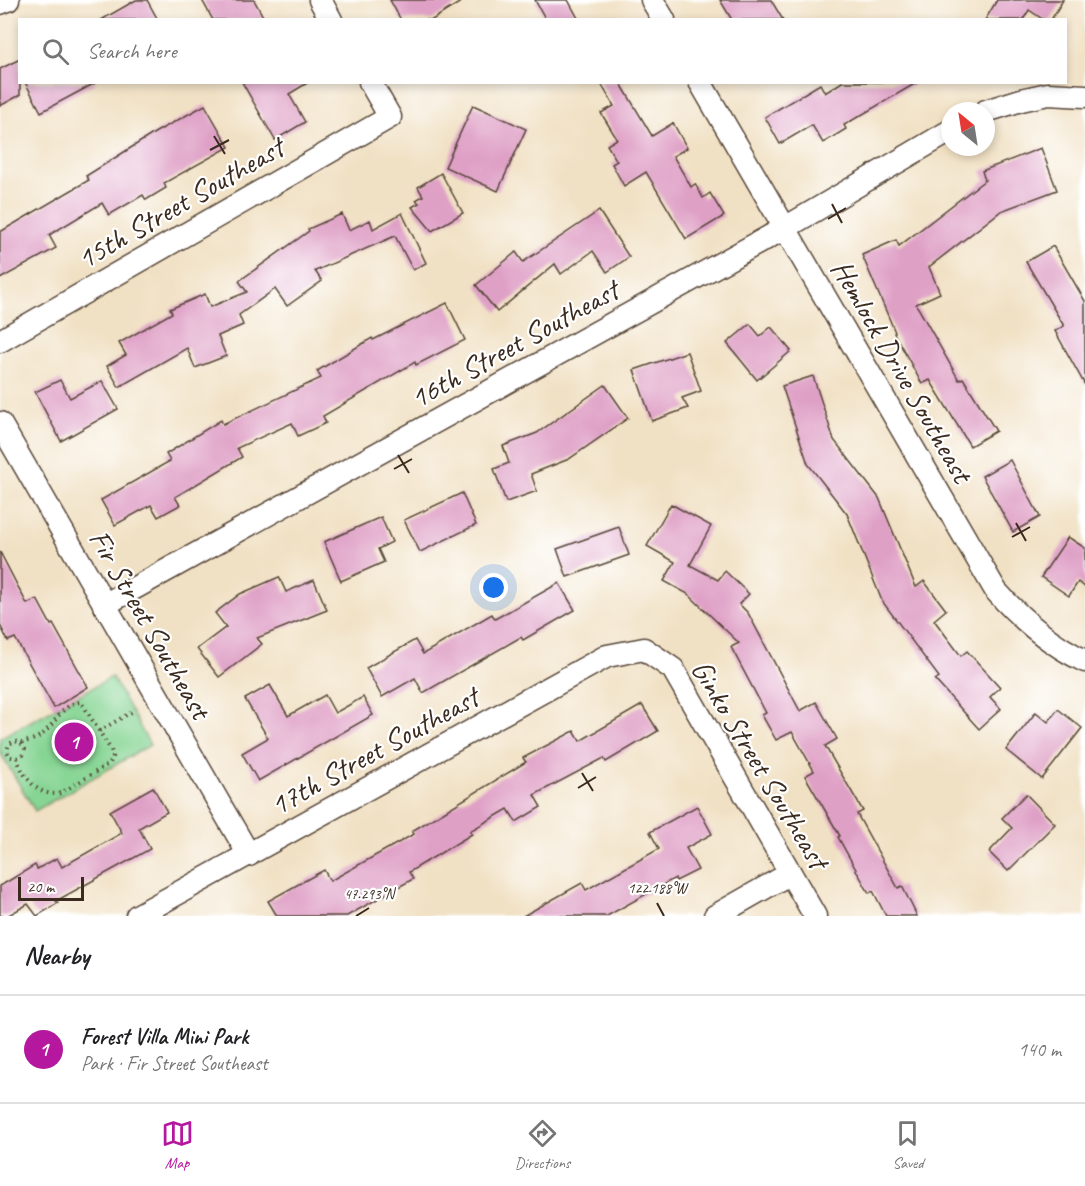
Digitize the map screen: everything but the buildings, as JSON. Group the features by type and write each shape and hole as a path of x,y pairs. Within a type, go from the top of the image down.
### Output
{"street":[{"path":"0,3 8,0"},
{"path":"320,0 330,18"},
{"path":"652,0 663,18"},
{"name":"15th Street Southeast","path":"0,341 390,117 371,84"},
{"name":"Hemlock Drive Southeast","path":"701,84 996,591 1018,616 1049,639 1085,661"},
{"path":"995,108 1048,94 1085,96"},
{"name":"16th Street Southeast","path":"104,605 784,228 941,137"},
{"name":"Fir Street Southeast","path":"0,423 249,855"},
{"name":"17th Street Southeast","path":"137,916 607,656 644,649"},
{"name":"Ginko Street Southeast","path":"644,649 673,669 815,916"},
{"path":"714,916 789,874"}],"path":[{"path":"17,758 29,783 54,794 60,793 112,760 111,750 81,702 63,710 42,734 21,743 12,742 8,747 10,757 17,758 24,752 21,743"},
{"path":"99,731 135,710"}],"green space":[{"path":"112,677 150,745 35,811 0,752 0,738"}],"place":[{"name":"Forest Villa Mini Park","path":"74,742"}]}
